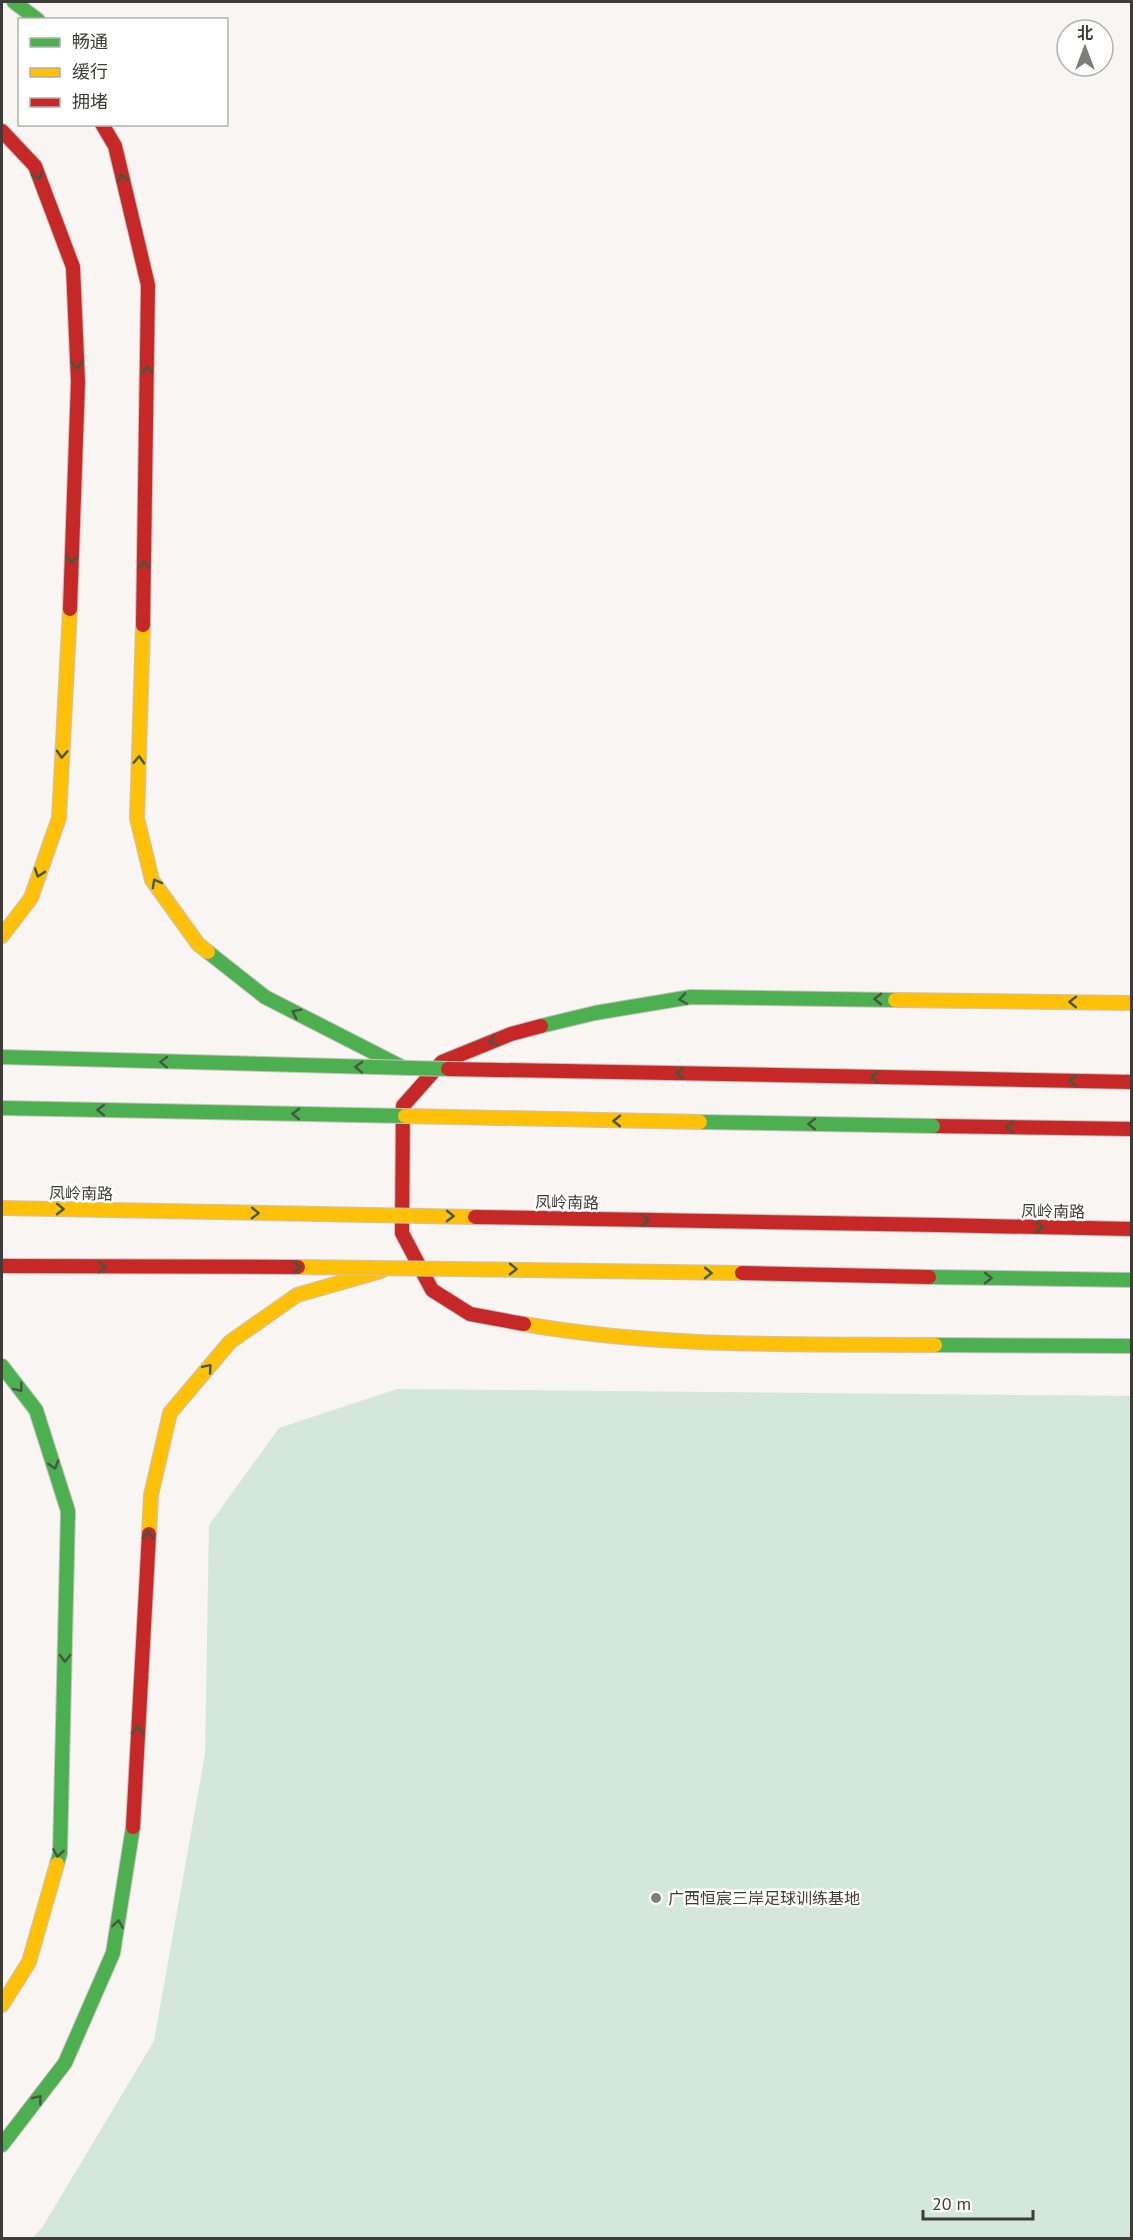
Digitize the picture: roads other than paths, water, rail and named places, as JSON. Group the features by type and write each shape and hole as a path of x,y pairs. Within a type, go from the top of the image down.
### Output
{"main road":[{"path":"14,2 36,18"},
{"path":"103,126 115,146 148,285 143,632 137,818 152,880 198,944 265,997 404,1068"},
{"path":"2,131 35,166 73,267 78,382 68,663 59,818 31,898 2,936"},
{"path":"1131,1003 691,997 595,1013 511,1035 442,1062 403,1106 402,1221 402,1233 432,1290 470,1314 570,1332 690,1343 1131,1346"},
{"path":"2,1057 404,1068 1131,1082"},
{"path":"2,1108 1131,1129"},
{"name":"凤岭南路","path":"2,1208 1131,1229"},
{"path":"2,1266 396,1267 1131,1280"},
{"path":"2,2145 65,2063 113,1953 133,1831 151,1496 170,1413 230,1342 297,1295 396,1267"},
{"path":"2,1366 36,1410 68,1511 60,1852 29,1962 2,2006"}],"place":[{"name":"广西恒宸三岸足球训练基地","path":"656,1898"}]}
